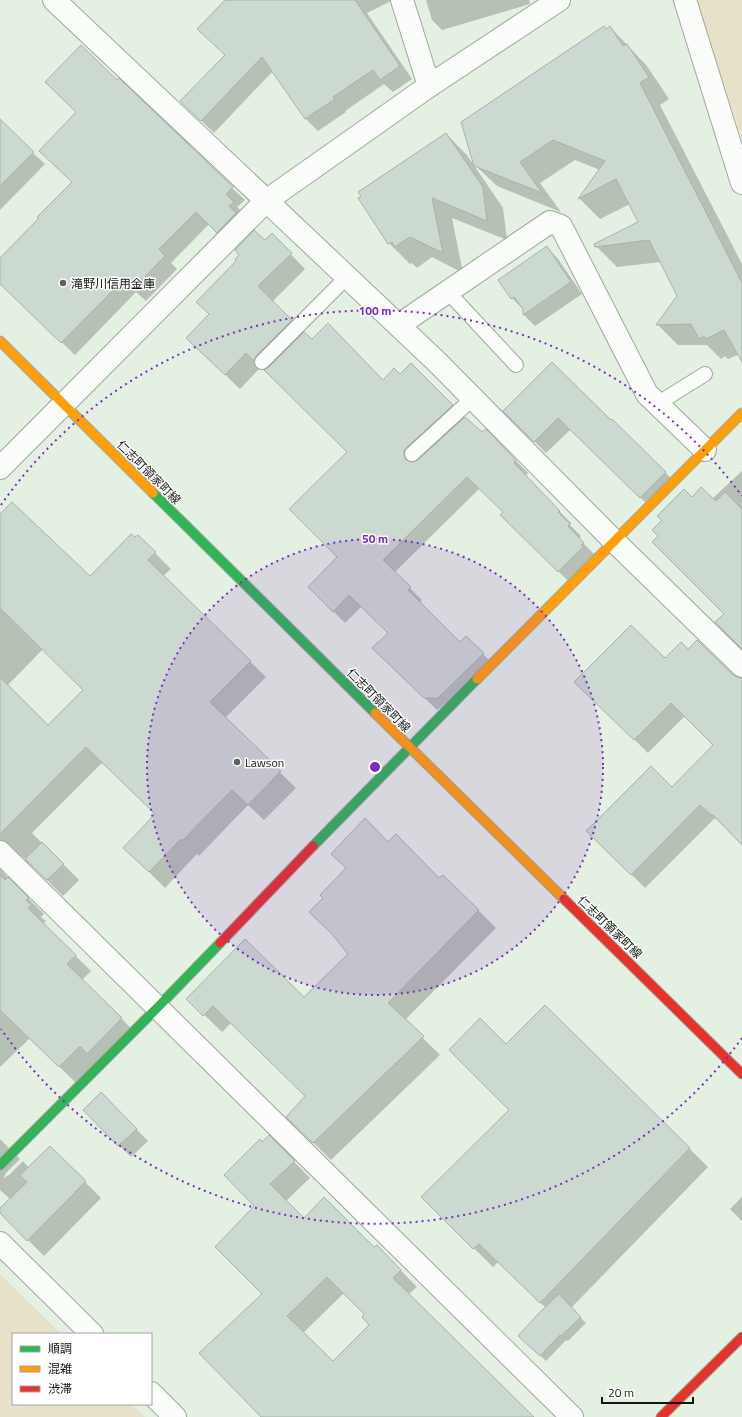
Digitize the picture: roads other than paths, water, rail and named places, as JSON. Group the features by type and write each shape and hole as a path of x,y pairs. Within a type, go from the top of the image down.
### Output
{"street":[{"path":"54,0 399,325 615,542 742,666"},
{"path":"402,0 429,86"},
{"path":"0,468 266,201 429,86 559,0"},
{"path":"685,0 742,183"},
{"path":"399,325 550,222 561,226 647,394 705,450"},
{"name":"仁志町領家町線","path":"0,341 742,1074"},
{"path":"0,1166 158,1007 410,747 742,413"},
{"path":"0,852 572,1417"},
{"path":"0,1243 91,1333"},
{"path":"661,1417 742,1337"},
{"path":"152,1394 175,1417"}],"lane":[{"path":"262,362 347,277"},
{"path":"448,292 516,365"},
{"path":"657,404 705,374"},
{"path":"412,454 473,398"}],"place":[{"name":"滝野川信用金庫","path":"63,283"},
{"name":"Lawson","path":"237,762"}]}
